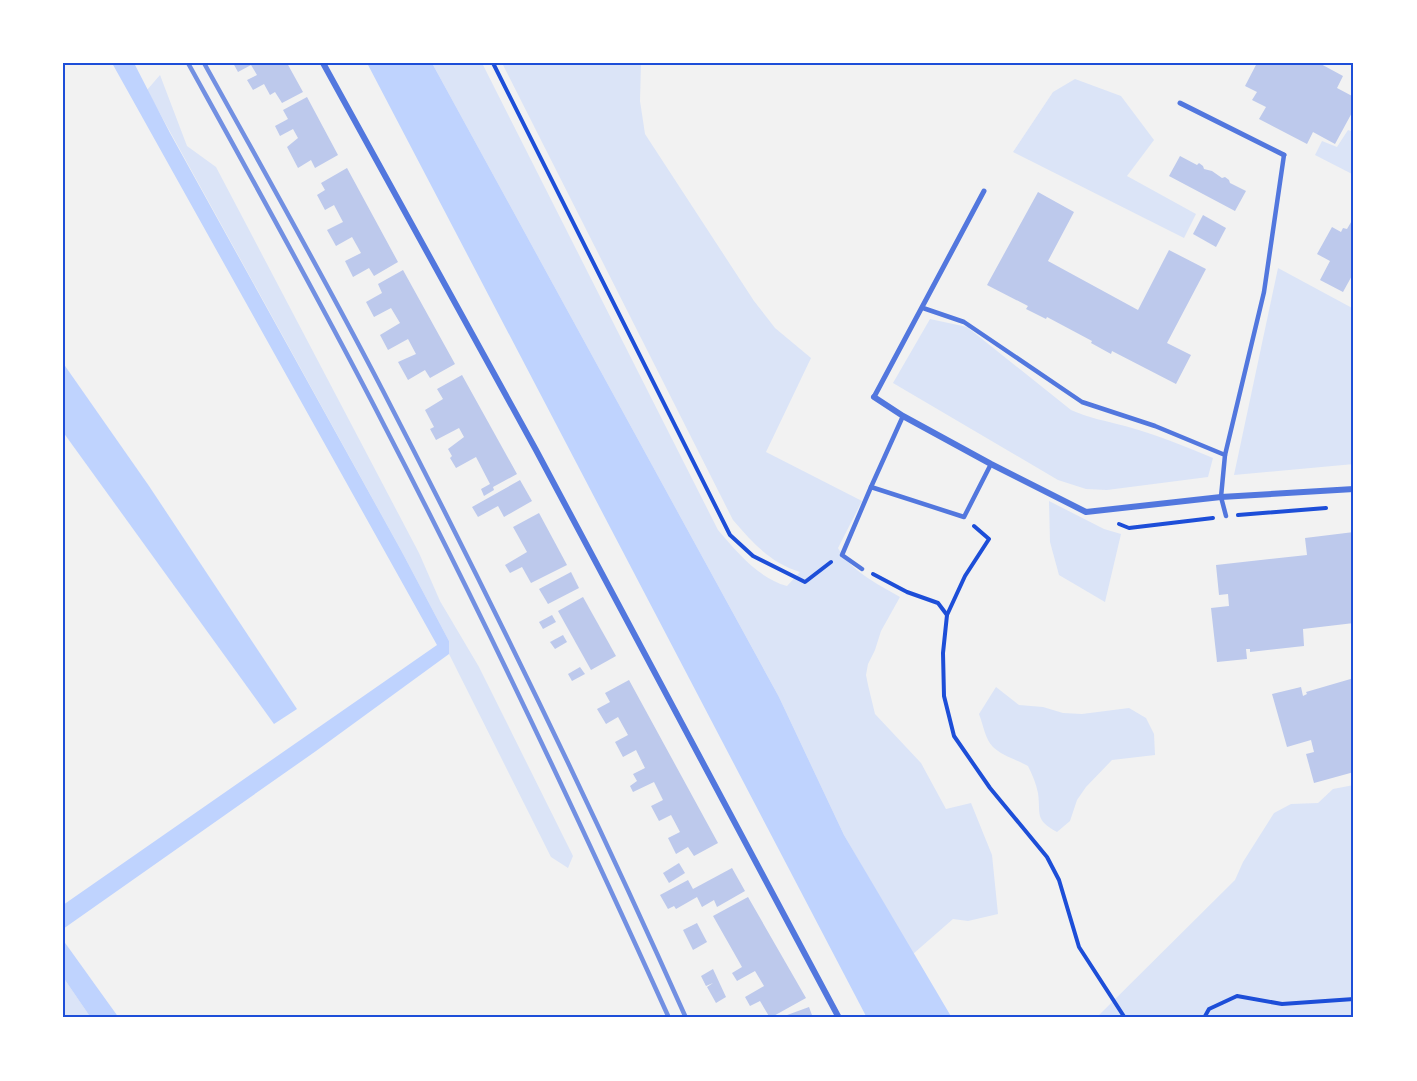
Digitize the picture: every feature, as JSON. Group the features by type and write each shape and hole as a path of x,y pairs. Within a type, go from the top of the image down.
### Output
{"street":[{"path":"323,63 536,450 839,1018"},
{"path":"1180,103 1284,155"},
{"path":"984,191 874,397 903,416 991,464 1086,512 1221,497 1354,489"}],"lane":[{"path":"1226,516 1221,497 1225,455 1264,292 1284,155"},
{"path":"923,308 964,322 1083,402 1155,426 1225,455"},
{"path":"862,569 842,555 903,416"},
{"path":"871,487 964,517 991,464"}],"path":[{"path":"493,63 730,535 753,556 805,582 842,555"},
{"path":"964,517 989,539 965,576 947,615 943,653 944,696 954,736 990,788 1047,857 1059,880 1078,947 1125,1018"},
{"path":"862,569 907,592 938,603 947,615"},
{"path":"1204,1018 1209,1009 1237,996 1282,1004 1354,999"}],"shaded area":[{"path":"432,63 482,63 718,530 757,571 787,586 800,572 771,558 733,520 502,63 641,63 640,101 645,134 754,301 775,328 811,358 766,452 862,501 838,548 857,570 900,597 881,631 868,664 866,675 875,714 921,763 946,809 971,803 992,855 998,914 968,921 953,919 913,954 844,835 779,697"},
{"path":"160,75 187,146 216,167 419,553 440,601 479,667 573,856 568,868 551,857 449,654 449,641 147,90"},
{"path":"1075,79 1121,96 1154,140 1127,176 1196,214 1184,238 1013,152 1053,92"},
{"path":"1348,130 1354,132 1354,175 1315,155 1322,141 1337,147"},
{"path":"1278,268 1354,309 1354,464 1234,475"},
{"path":"930,319 967,327 1071,410 1147,433 1213,458 1208,477 1107,490 1086,489 1058,480 893,383"},
{"path":"1049,501 1104,529 1121,534 1105,602 1059,575 1050,542"},
{"path":"996,687 1019,705 1043,707 1063,713 1082,714 1129,708 1146,718 1154,734 1155,755 1112,760 1086,787 1077,800 1070,821 1057,832 1045,824 1040,816 1037,789 1028,766 996,750 986,736 979,714"},
{"path":"1354,785 1354,1018 1096,1018 1235,880 1243,862 1274,813 1291,804 1318,803 1333,789"},
{"path":"63,977 91,1018 63,1018"}],"water":[{"path":"112,63 134,63 170,133 402,552 449,641 449,654 316,751 63,929 63,905 437,645"},
{"path":"367,63 432,63 779,697 844,835 952,1018 867,1018"},
{"path":"63,363 149,486 297,709 274,724 63,432"},
{"path":"63,940 119,1018 91,1018 63,977"}],"building":[{"path":"233,63 287,63 303,92 282,103 275,92 270,95 264,84 253,90 247,80 257,75 251,65 238,72"},
{"path":"1257,63 1319,63 1343,76 1337,88 1354,97 1354,109 1335,144 1313,132 1307,144 1259,119 1266,107 1252,100 1257,92 1245,86"},
{"path":"307,97 338,155 315,168 311,160 298,168 287,147 298,138 293,129 280,136 275,126 288,119 283,110"},
{"path":"1180,156 1197,165 1199,163 1204,169 1222,178 1225,177 1230,183 1246,191 1235,211 1169,176"},
{"path":"347,168 398,262 374,276 369,268 353,277 345,261 361,253 352,237 336,246 327,230 343,222 334,205 325,210 317,195 325,190 321,183"},
{"path":"1038,192 1074,212 1048,261 1138,310 1169,250 1206,269 1167,343 1191,355 1176,384 1112,351 1111,354 1091,343 1092,341 1047,317 1046,319 1026,309 1028,306 987,285"},
{"path":"1203,215 1226,228 1216,247 1193,234"},
{"path":"1354,217 1354,272 1343,292 1320,280 1330,261 1317,254 1332,227 1341,232 1343,228 1347,229"},
{"path":"403,270 455,364 430,378 425,370 408,380 398,362 416,354 408,339 388,350 380,335 400,323 391,308 374,317 366,302 382,293 378,284"},
{"path":"462,375 517,474 493,487 494,490 484,496 481,489 490,484 476,457 456,468 450,458 452,456 448,449 464,437 459,428 436,440 430,429 434,427 425,410 443,399 437,389"},
{"path":"520,480 532,501 504,517 498,506 478,517 472,507"},
{"path":"539,513 567,565 531,583 522,567 510,573 505,565 527,552 513,527"},
{"path":"1354,532 1354,623 1303,629 1304,646 1250,652 1250,649 1246,649 1247,659 1217,662 1211,608 1229,606 1228,594 1219,595 1216,565 1307,555 1305,538"},
{"path":"571,572 579,588 548,604 539,589"},
{"path":"583,597 616,656 591,670 558,611"},
{"path":"552,615 556,622 543,629 539,622"},
{"path":"563,635 567,642 555,649 550,642"},
{"path":"580,667 585,674 572,681 568,674"},
{"path":"1354,678 1354,772 1314,783 1306,754 1314,752 1311,740 1287,747 1272,694 1301,687 1303,696 1307,694 1306,692"},
{"path":"629,680 718,843 694,856 688,847 676,854 668,838 680,832 671,815 659,821 651,806 663,800 654,782 633,792 630,786 637,781 633,774 645,768 636,750 623,757 615,742 628,735 618,717 606,724 597,709 610,702 605,693"},
{"path":"679,863 685,873 669,883 663,873"},
{"path":"732,868 745,891 717,907 714,900 702,907 697,897 676,909 674,906 668,909 660,895 688,880 693,889"},
{"path":"748,897 806,998 770,1018 760,1001 750,1006 745,997 764,986 755,971 737,981 732,973 742,967 713,916"},
{"path":"697,923 707,942 693,950 683,930"},
{"path":"713,969 726,997 716,1003 707,987 713,983 706,986 701,976"},
{"path":"809,1007 813,1018 779,1018"}],"railway":[{"path":"188,63 313,290 423,500 531,721 669,1018"},
{"path":"204,63 339,307 461,545 539,701 686,1018"}]}
